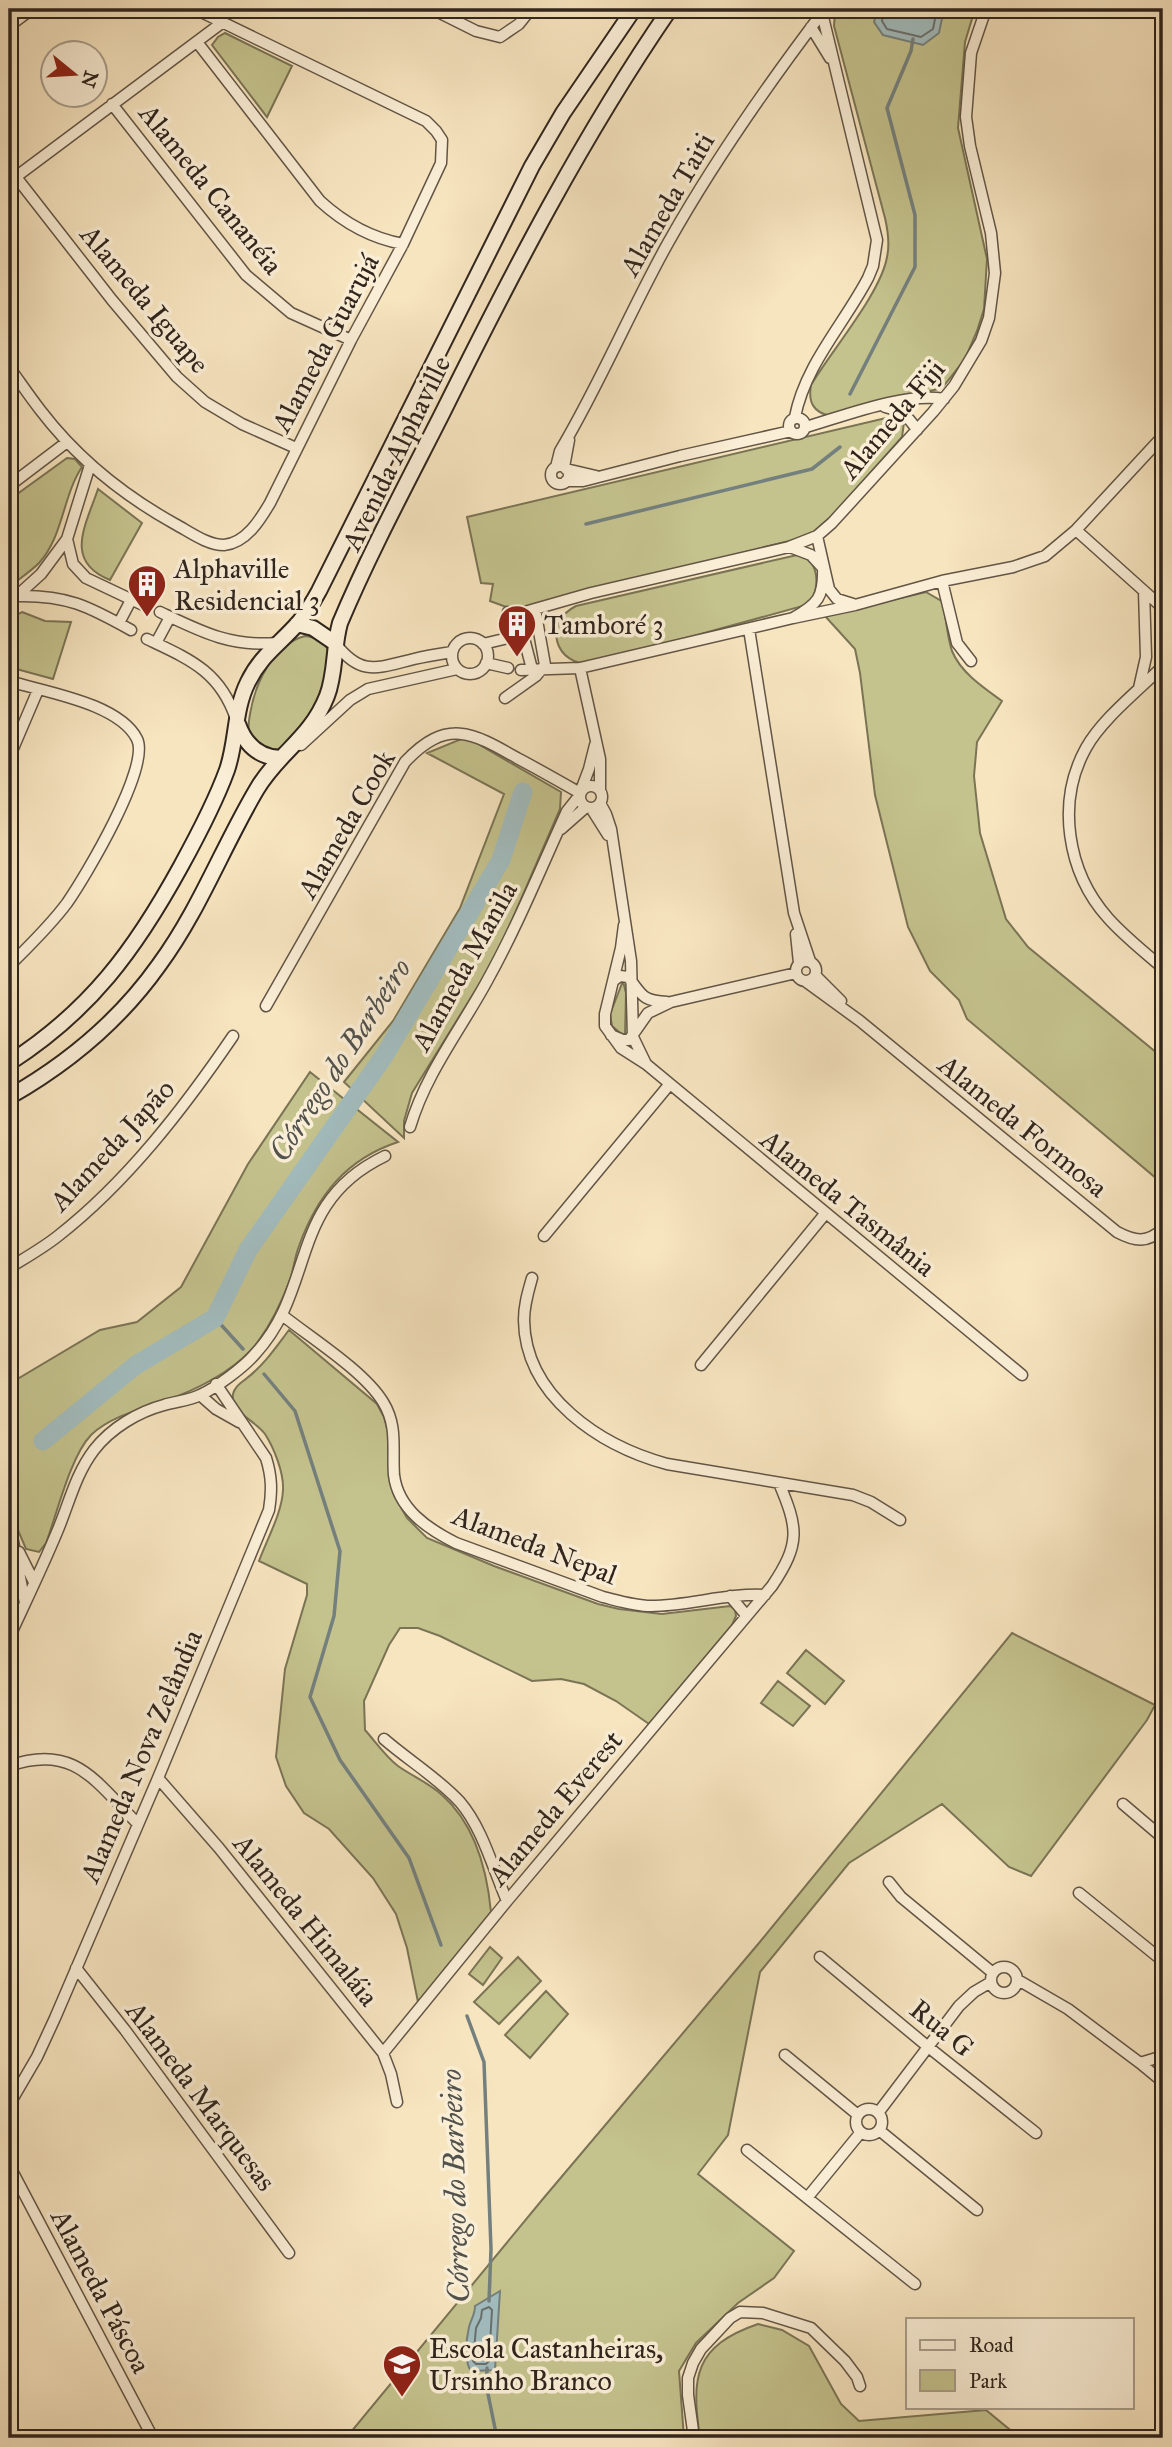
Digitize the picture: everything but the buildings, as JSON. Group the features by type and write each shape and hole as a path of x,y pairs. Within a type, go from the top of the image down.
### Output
{"main road":[{"name":"Avenida Alphaville","path":"9,1063 78,1011 138,939 188,852 217,794 234,742 236,719 246,685 256,667 309,609 533,166 563,113 634,9"},
{"name":"Avenida Alphaville","path":"9,1097 50,1072 77,1051 135,996 182,929 258,787 318,716 333,677 335,643 345,611 516,268 589,136 638,55 670,9"},
{"path":"297,624 313,628 335,643"},
{"path":"236,719 240,732 250,747 265,755 280,758"}],"street":[{"path":"9,26 32,9"},
{"name":"Alameda Guarujá","path":"9,368 67,442 90,465 148,509 211,543 225,545 237,541 261,518 403,244 441,163 442,140 426,121 195,9"},
{"path":"432,9 476,31 500,37 519,24 531,9"},
{"name":"Alameda Fiji","path":"508,612 518,614 591,593 789,547 817,537 944,399 981,341 994,294 994,251 966,117 971,53 986,9"},
{"path":"791,431 790,423 795,417 811,371 873,266 877,240 823,11"},
{"name":"Alameda Taiti","path":"562,468 557,458 689,206 747,116 823,11"},
{"path":"12,179 223,22"},
{"path":"811,27 833,61"},
{"path":"197,42 320,201 359,230 383,241 403,244"},
{"name":"Alameda Cananéia","path":"112,104 246,275 291,313 351,340"},
{"name":"Alameda Iguape","path":"12,179 177,377 205,402 242,424 296,448"},
{"path":"596,477 562,468 552,472 552,479 558,483 583,481 791,431 801,433 806,428 881,406 929,397 944,399"},
{"path":"881,406 907,416 917,430"},
{"path":"795,417 803,419 806,428"},
{"path":"535,609 519,629 526,669 580,668 1031,562 1045,556 1076,530 1163,436"},
{"path":"9,486 67,442"},
{"path":"13,600 41,574 67,539 90,465"},
{"path":"562,468 569,477 566,481"},
{"path":"1076,530 1163,608"},
{"path":"817,537 823,568 833,595 855,605"},
{"path":"67,539 73,564 86,578 143,606"},
{"path":"789,547 811,555 823,568 822,590 818,599 814,605 793,618"},
{"path":"942,581 957,643 971,661"},
{"path":"1137,692 1146,657 1144,591"},
{"path":"13,600 53,596 68,599 131,630"},
{"path":"119,623 131,600"},
{"path":"535,609 545,668"},
{"path":"236,719 221,686 206,670 151,641 165,614 221,639 248,644 276,643"},
{"path":"610,1035 623,1040 633,1037 648,1013 671,1002 802,966 749,629"},
{"path":"474,638 483,644 488,653 483,668 473,674 462,673 457,669 452,652 458,643 463,639 474,638"},
{"path":"483,644 503,639"},
{"path":"335,643 345,656 365,668 452,652"},
{"path":"1146,657 1163,663 1108,720 1086,748 1070,795 1070,840 1083,880 1093,899 1124,935 1163,968"},
{"path":"486,663 508,668"},
{"path":"505,698 545,668"},
{"path":"580,668 595,741 601,773 602,798 592,806 581,804 580,793 595,741"},
{"path":"280,758 295,750 350,700 368,690 457,669"},
{"path":"9,681 92,705 114,716 128,726 138,739 140,749 138,767 95,857 66,904 9,966"},
{"path":"9,758 38,690"},
{"name":"Alameda Cook","path":"266,1006 405,762 423,745 443,736 467,733 493,744 580,793"},
{"path":"580,793 591,785 600,790"},
{"name":"Alameda Manila","path":"410,1127 429,1078 502,954 567,811 580,793"},
{"name":"Alameda Manila","path":"561,829 592,806"},
{"name":"Alameda Tasmânia","path":"592,806 609,821 631,961 633,1037 646,1064"},
{"name":"Alameda Tasmânia","path":"624,925 605,1014 605,1026 621,1048 646,1064 1022,1375"},
{"name":"Alameda Formosa","path":"860,1021 815,975 816,968 802,966 805,981 860,1021 1117,1232 1138,1241 1148,1239 1163,1228"},
{"path":"613,981 624,975 639,993 649,1000 671,1002"},
{"path":"805,981 815,975"},
{"name":"Alameda Japão","path":"9,1268 57,1237 90,1208 143,1153 233,1036"},
{"path":"544,1236 669,1085"},
{"path":"9,1638 58,1530 76,1480 103,1439 141,1413 200,1395 256,1354 282,1315 303,1252 327,1202 347,1179 385,1156"},
{"path":"701,1365 825,1214"},
{"path":"532,1278 524,1321 526,1339 539,1374 562,1407 588,1428 638,1456 667,1464 853,1495 871,1502 900,1520"},
{"name":"Alameda Nepal","path":"282,1315 359,1375 383,1401 395,1434 394,1476 399,1492 407,1507 420,1521 440,1536 603,1598 625,1603 654,1606 730,1596 765,1595"},
{"name":"Alameda Nova Zelândia","path":"9,2105 37,2057 76,1968 269,1510 271,1472 266,1458 216,1384"},
{"name":"Alameda Nova Zelândia","path":"200,1395 216,1409 240,1422"},
{"name":"Alameda Everest","path":"383,2053 783,1570 794,1541 792,1514 779,1483"},
{"path":"9,1521 25,1604"},
{"path":"13,1539 34,1582"},
{"path":"730,1596 746,1615"},
{"path":"384,1739 446,1789 466,1810 507,1901"},
{"path":"9,1766 38,1758 74,1765 93,1779 137,1823"},
{"name":"Alameda Himaláia","path":"158,1778 219,1848 383,2053 397,2102"},
{"path":"1123,1804 1163,1838"},
{"path":"889,1882 901,1897 992,1978 999,1992 1007,1993 1015,1988 1018,1980"},
{"path":"1079,1893 1163,1961"},
{"name":"Rua G","path":"820,1957 1036,2133"},
{"path":"878,2113 959,2006 992,1978 999,1967 1008,1967 1015,1972 1018,1980 1068,2009 1163,2082"},
{"name":"Alameda Marquesas","path":"76,1968 125,2030 289,2253"},
{"path":"785,2055 858,2115"},
{"path":"1140,2063 1163,2056"},
{"path":"867,2109 878,2113 882,2123 878,2130 868,2135 861,2132 856,2122 858,2115 867,2109"},
{"path":"878,2130 977,2210"},
{"path":"807,2198 861,2132"},
{"path":"747,2150 915,2284"},
{"name":"Alameda Páscoa","path":"9,2165 153,2438"},
{"path":"694,2438 688,2395 688,2378 693,2363 701,2349 730,2318 740,2312 763,2313 811,2328 845,2361 860,2386"}],"green space":[{"path":"838,9 975,9 965,42 958,128 987,259 984,309 977,331 965,359 942,388 830,416 819,412 813,405 811,385 866,304 883,271 888,242 885,218 834,26"},
{"path":"225,33 292,66 267,117 212,45"},
{"path":"886,418 904,423 902,437 834,514 809,536 520,609 490,601 493,584 481,583 467,517"},
{"path":"67,458 75,459 82,467 53,541 39,563 9,587 9,500"},
{"path":"98,489 142,523 110,580 95,572 82,552 84,529"},
{"path":"797,555 810,562 816,575 810,604 592,664 579,663 569,658 557,642 559,623 565,613 576,606"},
{"path":"926,592 943,602 950,645 956,659 974,679 1002,701 977,742 974,776 980,833 1006,919 1028,947 1163,1058 1163,1151 1157,1159 1163,1165 1163,1184 967,1019 959,1000 930,971 908,927 875,795 855,649 825,616"},
{"path":"22,612 45,621 71,622 53,679 9,667 9,619"},
{"path":"305,636 321,641 328,650 326,681 319,699 288,743 278,749 261,748 251,738 248,725 256,690 274,657 293,641"},
{"path":"466,737 561,792 560,809 496,957 412,1093 404,1121 404,1138 344,1082 393,1021 460,908 504,794 427,753"},
{"path":"623,981 626,993 625,1037 612,1026 610,1014"},
{"path":"310,1072 398,1142 363,1158 336,1182 325,1196 306,1228 291,1277 272,1320 249,1352 231,1367 199,1386 121,1416 91,1435 70,1471 46,1543 39,1552 26,1549 17,1528 9,1464 9,1384 100,1330 137,1322 181,1287 248,1164"},
{"path":"289,1330 377,1404 388,1432 389,1478 394,1495 407,1518 427,1538 494,1566 598,1604 619,1609 662,1614 730,1606 735,1609 736,1616 732,1625 649,1724 616,1701 584,1684 561,1679 532,1681 440,1636 418,1628 400,1628 389,1645 364,1701 365,1730 393,1762 437,1791 463,1820 482,1864 491,1912 418,2002 407,1948 396,1914 373,1878 329,1829 304,1813 286,1786 276,1757 285,1669 307,1595 307,1584 259,1561 280,1508 282,1476 275,1453 265,1434 235,1406 233,1394 238,1385 264,1362"},
{"path":"1012,1633 1155,1705 1147,1720 1031,1876 1009,1867 942,1804 849,1863 760,1972 728,2135 698,2174 794,2251 774,2278 738,2303 696,2343 679,2371 684,2438 346,2438 759,1943"},
{"path":"806,1650 844,1681 825,1704 787,1673"},
{"path":"778,1681 810,1706 793,1726 761,1703"},
{"path":"490,1947 502,1958 483,1985 469,1974"},
{"path":"518,1957 541,1981 499,2024 474,2002"},
{"path":"546,1991 568,2014 530,2058 505,2035"},
{"path":"758,2324 782,2330 809,2346 841,2404 859,2421 986,2410 1020,2438 700,2438 696,2398 702,2366 709,2354 721,2343"}],"water":[{"path":"878,9 944,9 939,33 923,45 883,35 874,22"},
{"path":"500,2291 495,2370 471,2371 467,2362 466,2344 475,2306"}],"waterway":[{"name":"Córrego do Barbeiro","path":"850,394 915,267 915,215 887,108 911,51 913,39"},
{"name":"Córrego do Barbeiro","path":"586,524 812,469 840,447"},
{"name":"Córrego do Barbeiro","path":"43,1441 136,1365 215,1318 248,1250 384,1056 501,860 523,792"},
{"name":"Córrego do Barbeiro","path":"215,1318 243,1349"},
{"name":"Córrego do Barbeiro","path":"264,1374 295,1411 340,1551 334,1616 310,1697 340,1760 409,1858 441,1945"},
{"name":"Córrego do Barbeiro","path":"467,2016 484,2062 491,2249 489,2301"},
{"name":"Córrego do Barbeiro","path":"487,2368 487,2389 497,2438"}],"place":[{"name":"Alphaville Residencial 3","path":"147,618"},
{"name":"Tamboré 3","path":"517,658"},
{"name":"Escola Castanheiras, Ursinho Branco","path":"402,2398"}]}
